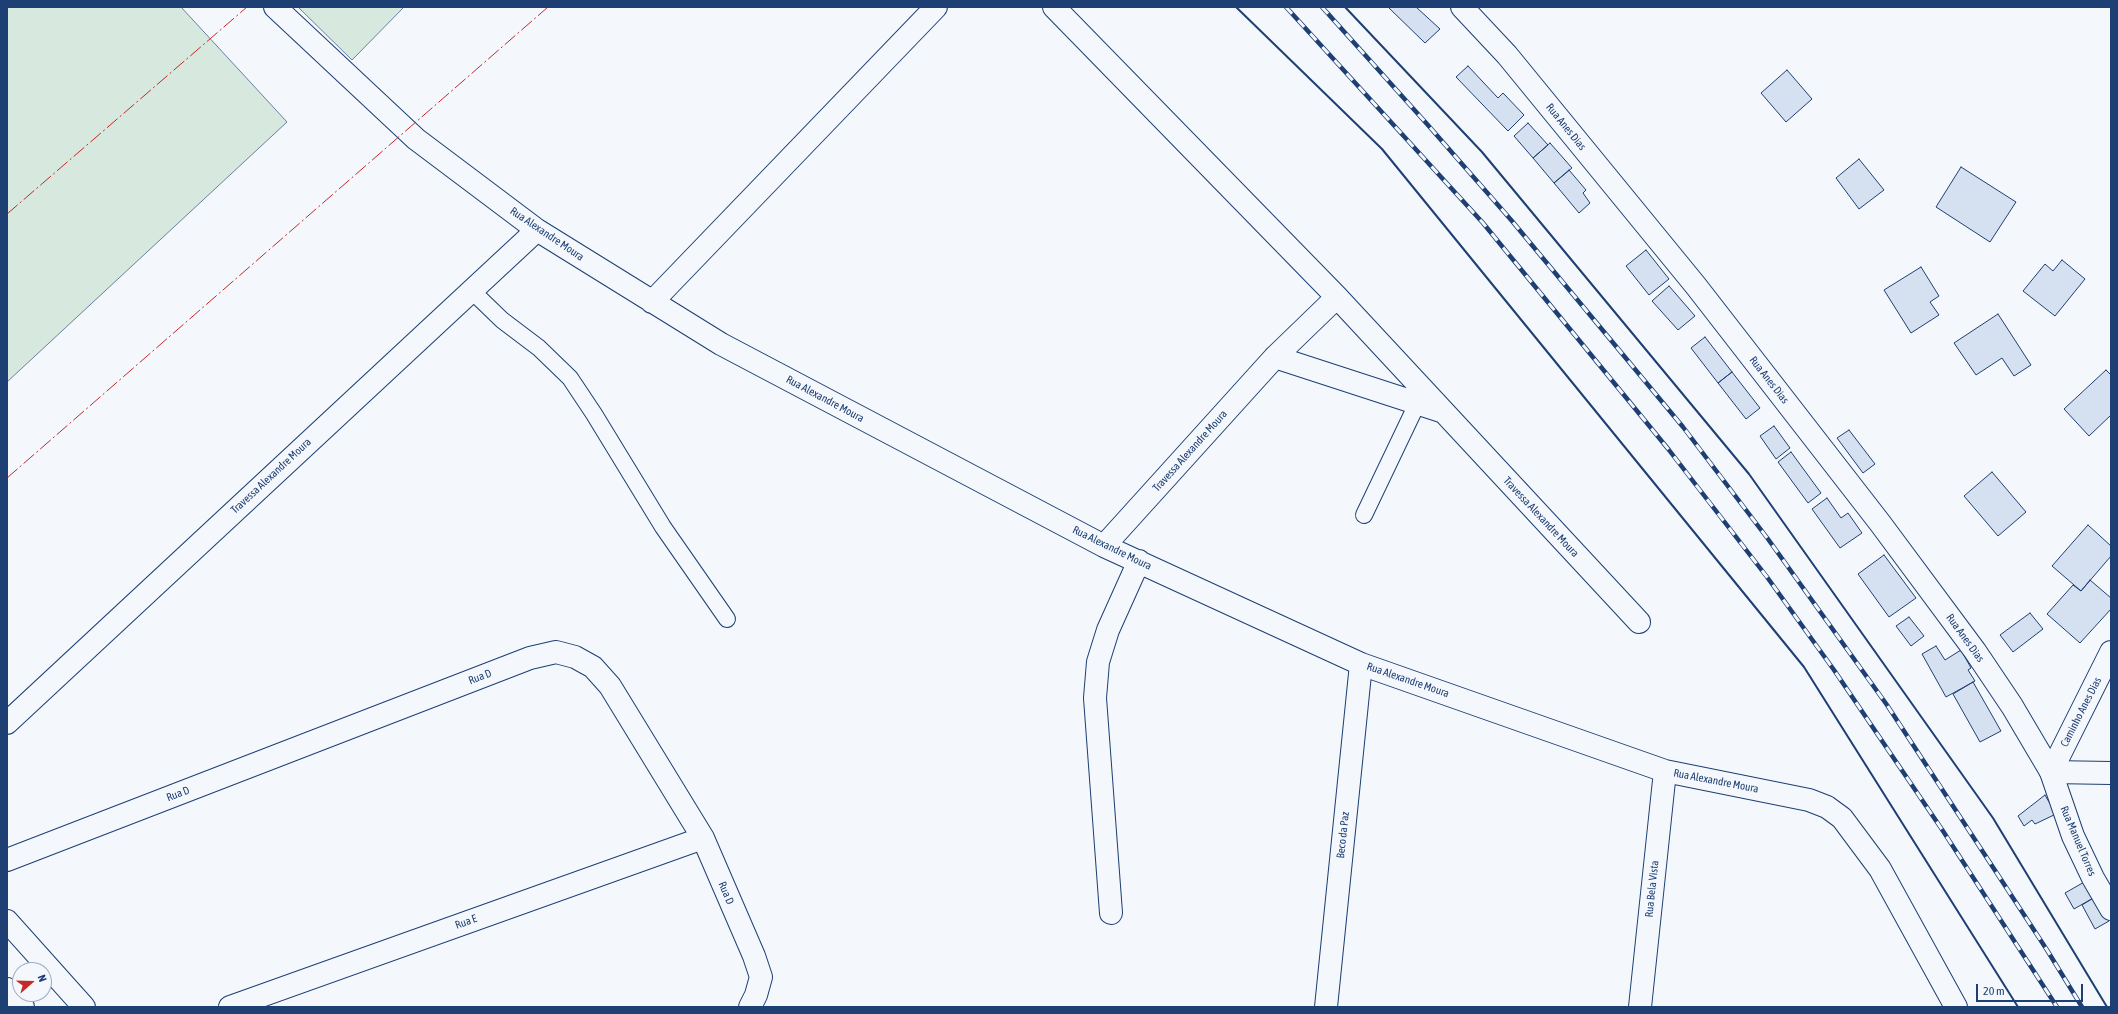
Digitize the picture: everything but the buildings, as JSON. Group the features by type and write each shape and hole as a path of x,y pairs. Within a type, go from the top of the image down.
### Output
{"street":[{"name":"Rua Alexandre Moura","path":"275,7 416,139 537,230 721,344 1104,546 1361,664 1665,771 1809,800 1828,807 1842,818 1880,869 1956,1007"},
{"path":"652,302 936,7"},
{"path":"1054,7 1338,297"},
{"name":"Rua Anes Dias","path":"1462,7 1507,55 1692,280 1880,523 1975,651 2012,706 2051,772"},
{"name":"Travessa Alexandre Moura","path":"7,723 537,230"},
{"name":"Travessa Alexandre Moura","path":"1104,546 1275,357 1338,297 1639,622"},
{"path":"1275,357 1442,411"},
{"path":"1111,913 1095,698 1098,662 1108,630 1139,561"},
{"name":"Rua D","path":"7,860 530,658 556,652 575,656 593,667 610,686 702,838 754,956 761,977 756,995 750,1007"},
{"name":"Caminho Anes Dias","path":"2051,772 2111,652"},
{"name":"Beco da Paz","path":"1326,1007 1361,664"},
{"name":"Rua Bela Vista","path":"1640,1007 1665,771"},
{"path":"2051,772 2111,773"},
{"name":"Rua Manuel Torres","path":"2051,772 2074,836 2093,878 2111,909"},
{"name":"Rua E","path":"230,1007 702,838"},
{"path":"7,921 84,1007"},
{"path":"7,989 23,1007"}],"lane":[{"path":"471,290 502,320 539,348 570,378 594,414 663,527 727,618"},
{"path":"1364,515 1417,404"}],"shaded area":[{"path":"7,7 181,7 287,122 7,382"},
{"path":"298,7 404,7 352,60"}],"railway":[{"path":"1286,7 1483,223 1669,450 1767,577 1834,670 1943,831 2057,1007"},
{"path":"1322,7 1512,221 1683,427 1768,539 1887,705 2047,950 2082,1007"}],"wall":[{"path":"1236,7 1382,149 1804,667 2018,1007"},
{"path":"1345,7 1482,152 1749,474 1993,818 2107,1007"}],"power":[{"path":"7,214 247,7"},
{"path":"7,478 548,7"}]}
